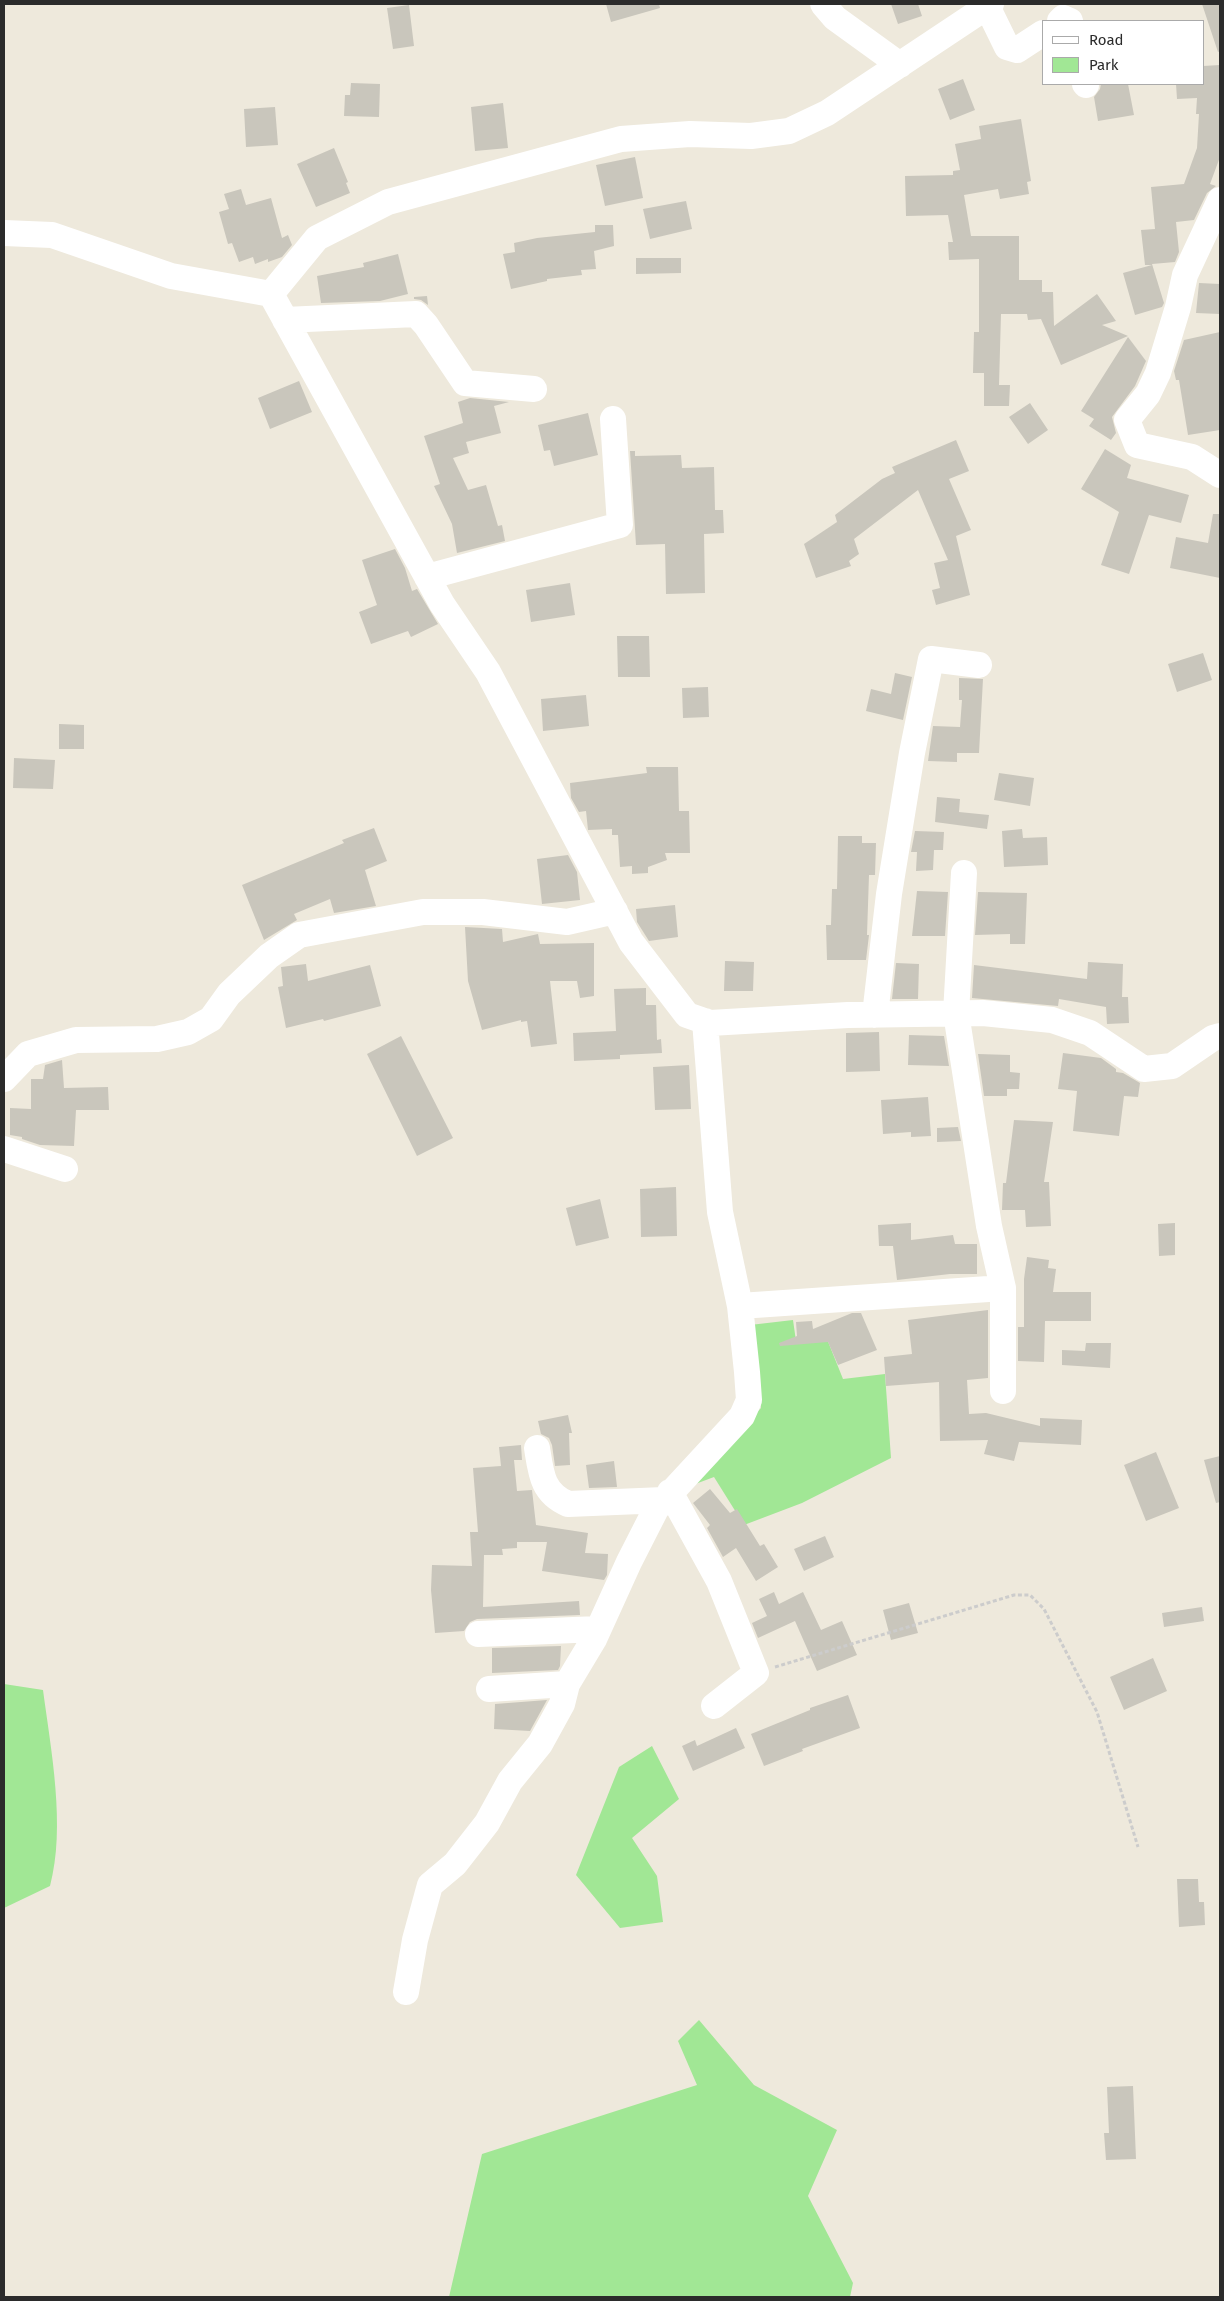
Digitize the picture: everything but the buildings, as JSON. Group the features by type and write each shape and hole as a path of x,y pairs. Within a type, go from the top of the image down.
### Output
{"street":[{"path":"823,4 835,18 900,65"},
{"path":"271,294 317,238 388,202 620,139 690,134 751,136 789,131 827,114 989,5 1007,47 1017,50 1042,34"},
{"path":"1220,200 1184,275 1178,307 1158,373 1148,394 1127,420 1137,446 1192,457 1220,475"},
{"path":"4,233 52,235 172,276 271,294"},
{"path":"271,294 442,604 488,672 631,942 687,1015 710,1023 956,1013 983,1013 1052,1020 1090,1033 1144,1069 1172,1066 1213,1038 1220,1036"},
{"path":"285,320 416,314 426,325 465,383 534,389"},
{"path":"427,577 620,525 613,419"},
{"path":"875,1015 891,885 912,753 931,659 979,665"},
{"path":"964,873 956,1013 988,1226 1003,1288 1003,1391"},
{"path":"4,1079 28,1054 76,1040 157,1039 188,1032 211,1019 230,994 269,956 299,935 423,912 483,912 567,922 615,911"},
{"path":"406,1992 415,1940 430,1885 454,1864 487,1823 510,1781 540,1744 562,1704 567,1684 594,1639 656,1509 742,1416 750,1400 740,1306 720,1212 704,1021"},
{"path":"4,1149 65,1169"},
{"path":"740,1306 1003,1288"},
{"path":"537,1448 543,1484 559,1500 568,1504 667,1496"},
{"path":"667,1496 719,1581 756,1673 714,1706"},
{"path":"478,1634 598,1629"},
{"path":"488,1689 567,1684"}],"path":[{"path":"756,1673 1014,1595 1030,1595 1044,1609 1096,1712 1138,1847"}],"green space":[{"path":"793,1320 796,1341 827,1339 843,1379 885,1374 891,1458 802,1503 744,1525 714,1477 682,1489 761,1408 750,1325"},
{"path":"4,1684 43,1690 53,1763 57,1839 55,1863 50,1886 4,1908"},
{"path":"652,1746 679,1799 632,1838 657,1876 663,1922 620,1928 576,1875 619,1767"},
{"path":"699,2020 754,2085 837,2130 808,2196 853,2283 850,2297 449,2297 482,2154 697,2085 678,2041"}]}
